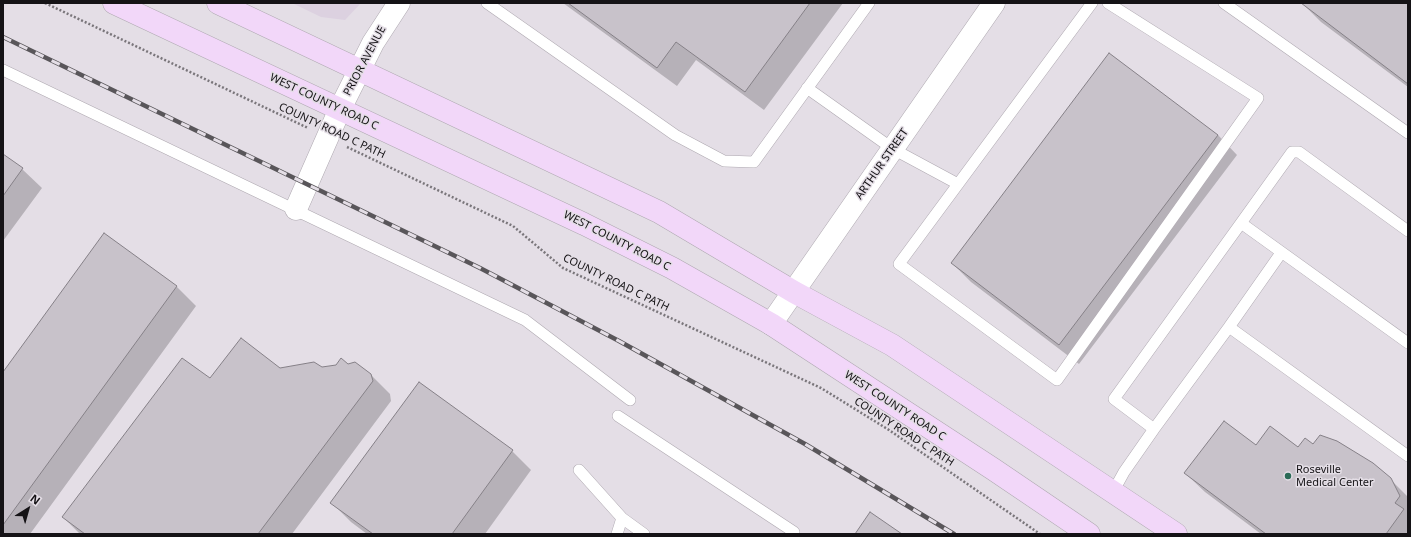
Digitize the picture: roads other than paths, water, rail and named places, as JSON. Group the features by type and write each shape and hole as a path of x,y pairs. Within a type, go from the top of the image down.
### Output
{"main road":[{"name":"WEST COUNTY ROAD C","path":"114,3 591,227 672,268 771,324 994,469 1089,534"},
{"path":"218,3 659,212 794,292 892,345 1176,534"}],"street":[{"name":"PRIOR AVENUE","path":"296,209 359,70 373,43 399,3"},
{"name":"ARTHUR STREET","path":"771,324 994,3"}],"lane":[{"path":"487,3 675,136 724,161 754,162 869,3"},
{"path":"1092,3 899,264 1057,380 1258,98 1108,3"},
{"path":"1224,3 1408,133"},
{"path":"3,70 525,320 630,400"},
{"path":"807,88 893,149 958,184"},
{"path":"1154,429 1114,399 1292,152 1299,152 1408,231"},
{"path":"1241,223 1408,343"},
{"path":"1113,492 1124,472 1154,429 1281,253"},
{"path":"1229,327 1408,456"},
{"path":"618,416 794,532"},
{"path":"579,470 622,518 644,534"},
{"path":"617,534 622,518"}],"railway":[{"path":"3,37 480,268 619,341 805,444 954,534"}],"place":[{"name":"Roseville Medical Center","path":"1288,476"}]}
